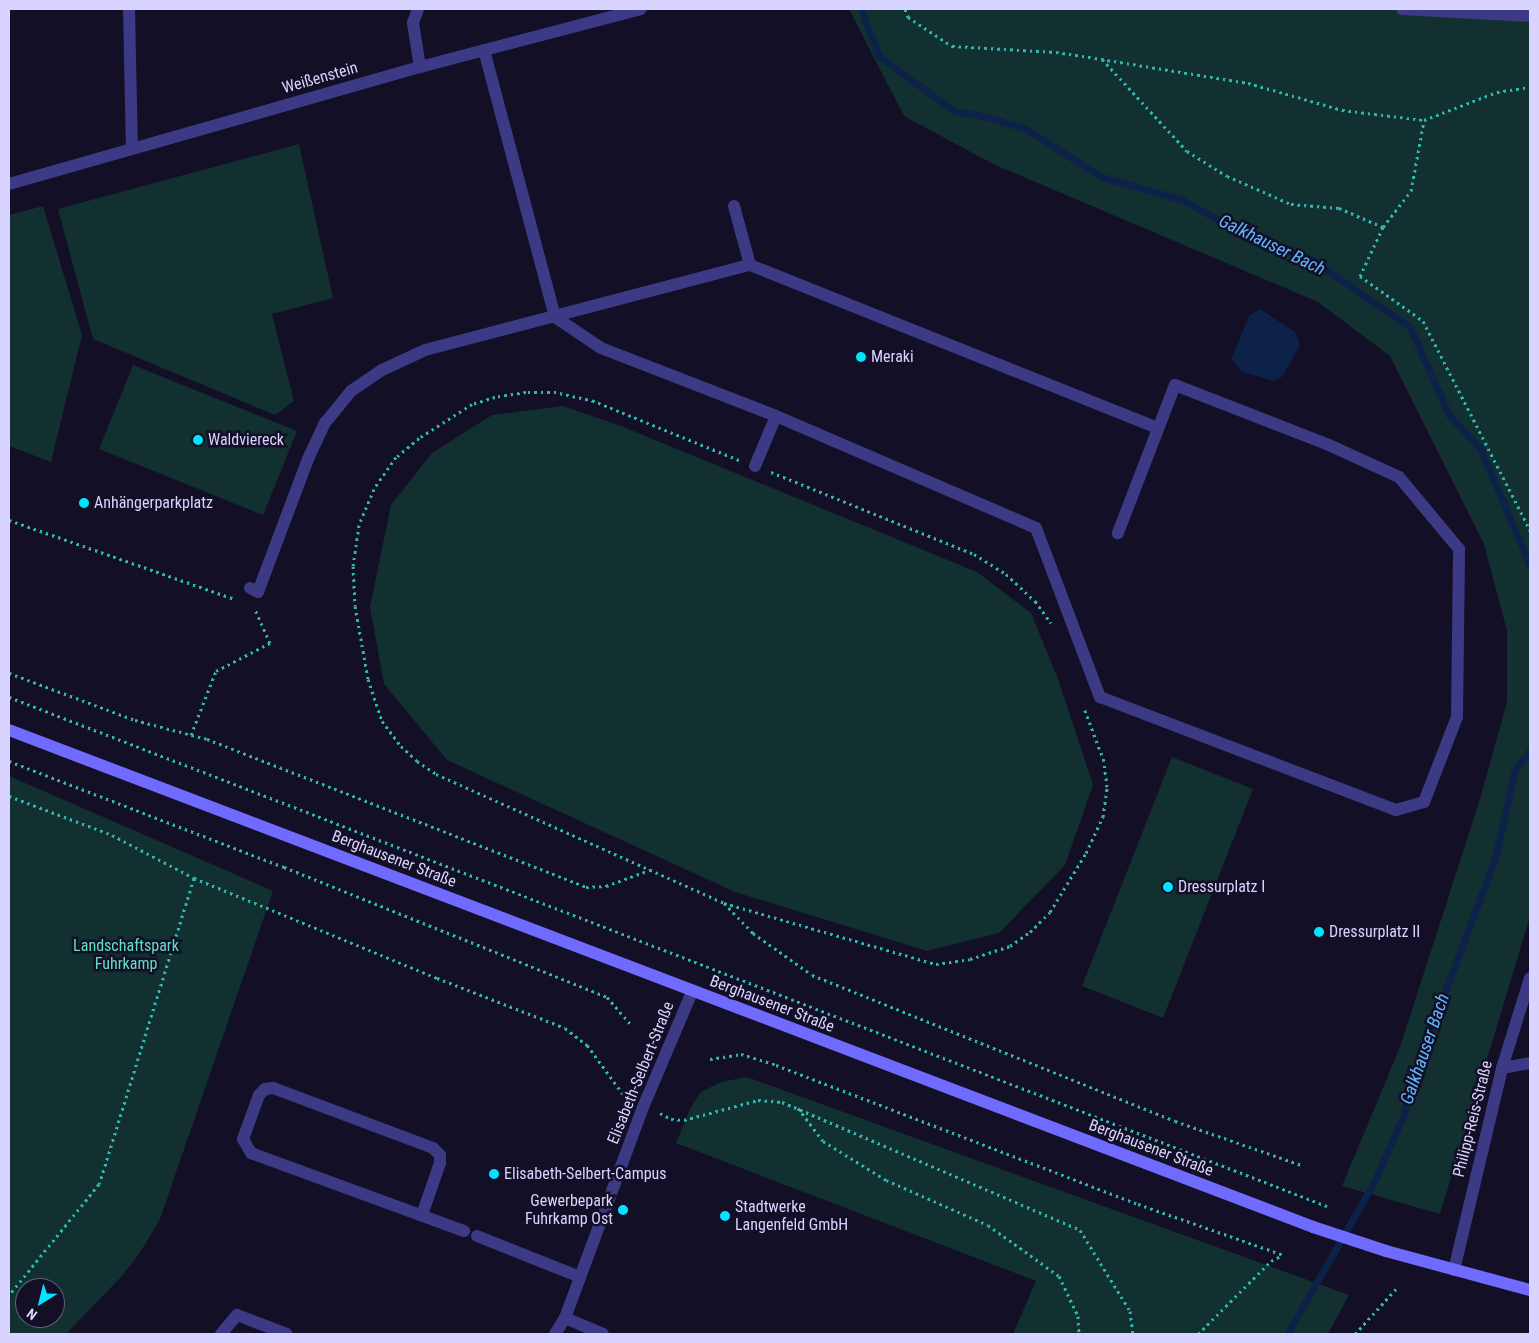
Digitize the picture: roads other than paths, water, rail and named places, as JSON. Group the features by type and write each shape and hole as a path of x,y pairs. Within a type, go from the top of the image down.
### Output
{"main road":[{"name":"Berghausener Straße","path":"9,730 623,963 692,992 1313,1227 1386,1251 1530,1290"}],"street":[{"path":"130,9 132,148"},
{"path":"418,9 413,23 420,67"},
{"name":"Weißenstein","path":"9,184 420,67 641,9"},
{"path":"1402,9 1530,16"},
{"path":"484,50 555,316 601,348 776,416 1036,528 1100,697 1396,810 1424,802 1457,717 1459,549 1399,477 1329,445 1175,385 1118,532"},
{"path":"734,206 750,265"},
{"path":"250,588 258,592 308,459 326,423 351,391 382,370 425,350 750,265 1158,428"},
{"path":"755,466 776,416"},
{"name":"Philipp-Reis-Straße","path":"1454,1270 1502,1068 1530,978"},
{"name":"Elisabeth-Selbert-Straße","path":"555,1334 565,1318 644,1105 692,992"},
{"path":"1502,1068 1530,1063"},
{"path":"422,1215 440,1163 440,1155 433,1148 273,1088 265,1090 259,1095 243,1139 250,1153 464,1231"},
{"path":"477,1236 580,1277"},
{"path":"221,1334 237,1315 286,1334"},
{"path":"565,1318 603,1334"}],"water":[{"path":"1260,309 1295,332 1300,345 1282,377 1273,381 1243,372 1231,359 1249,316"}],"waterway":[{"name":"Galkhauser Bach","path":"862,9 879,56 954,111 987,117 1026,129 1102,177 1183,200 1249,237 1312,260 1410,327 1449,415 1480,448 1530,566"},
{"name":"Galkhauser Bach","path":"1287,1334 1373,1184 1402,1119 1423,1050 1495,858 1515,770 1530,750"}],"place":[{"name":"Meraki","path":"861,357"},
{"name":"Waldviereck","path":"198,440"},
{"name":"Anhängerparkplatz","path":"84,503"},
{"name":"Dressurplatz I","path":"1168,887"},
{"name":"Dressurplatz II","path":"1319,932"},
{"name":"Elisabeth-Selbert-Campus","path":"494,1174"},
{"name":"Gewerbepark Fuhrkamp Ost","path":"623,1210"},
{"name":"Stadtwerke Langenfeld GmbH","path":"725,1216"}],"park label":[{"name":"Landschaftspark Fuhrkamp","path":"126,955"}]}
